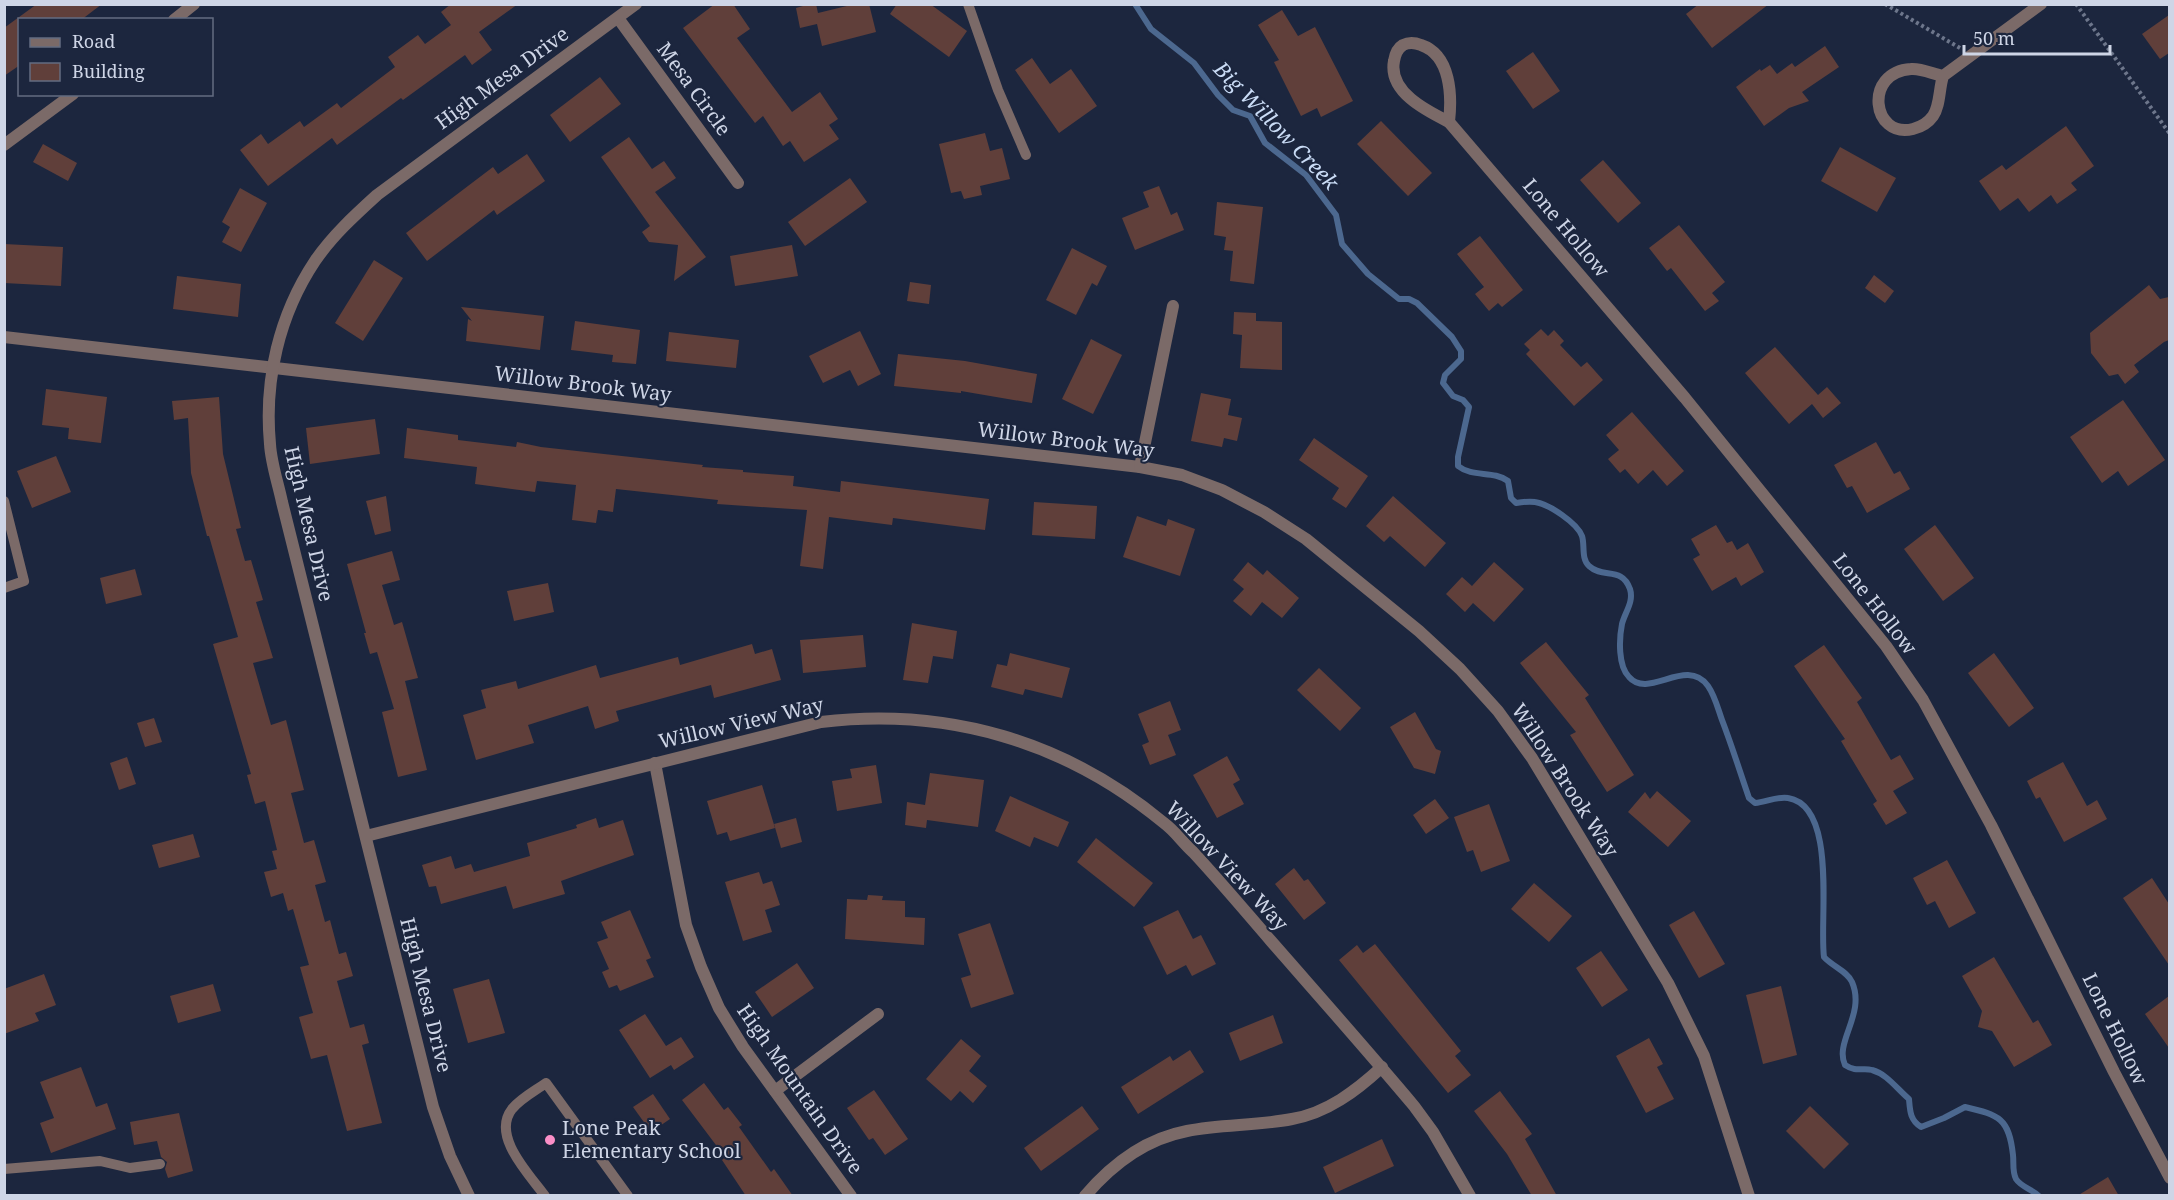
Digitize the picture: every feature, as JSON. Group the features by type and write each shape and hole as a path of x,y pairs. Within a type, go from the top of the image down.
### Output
{"street":[{"path":"176,18 194,4"},
{"name":"High Mesa Drive","path":"469,1196 450,1156 433,1107 282,502 270,446 268,402 272,368 279,338 297,292 316,260 344,226 377,195 636,4"},
{"path":"1943,76 1914,69 1902,70 1892,75 1885,81 1878,98 1879,109 1884,118 1891,125 1910,130 1928,122 1938,105 1943,76 2041,4"},
{"name":"Mesa Circle","path":"618,18 738,183"},
{"name":"Lone Hollow","path":"1449,122 1451,100 1448,77 1440,60 1427,47 1415,43 1404,45 1395,54 1393,64 1401,87 1425,110 1449,122 1685,398 1886,646 1923,700 1991,825 2169,1178"},
{"path":"4,145 69,96"},
{"path":"1140,467 1173,306"},
{"name":"Willow Brook Way","path":"4,338 1140,467 1182,475 1222,490 1264,512 1306,539 1427,639 1460,669 1498,711 1532,758 1687,1018 1704,1056 1749,1196"},
{"name":"Willow View Way","path":"366,836 821,722 857,718 892,718 950,723 1007,736 1061,757 1114,787 1166,824 1211,871 1382,1067 1433,1132 1470,1196"},
{"name":"High Mountain Drive","path":"655,762 686,925 719,1008 743,1047 851,1196"},
{"path":"775,1091 878,1014"},
{"path":"1085,1196 1102,1176 1129,1154 1158,1139 1188,1131 1293,1119 1320,1110 1343,1098 1382,1067"}],"lane":[{"path":"968,4 998,90 1026,155"},
{"path":"4,501 24,581 4,588"},
{"path":"545,1196 509,1146 506,1132 511,1111 546,1083 628,1196"},
{"path":"4,1169 100,1161 130,1168 160,1164"}],"path":[{"path":"1885,4 1972,55"},
{"path":"2076,4 2169,134"}],"building":[{"path":"37,4 102,4 84,18 18,18 18,66 4,76 4,28"},
{"path":"451,4 518,4 479,32 492,50 472,65 465,55 337,145 332,138 268,186 240,150 261,134 268,144 300,121 304,127 337,103 341,108 395,67 388,57 418,35 425,44 451,25 441,12"},
{"path":"715,4 733,4 750,29 737,38 792,112 820,92 838,119 829,125 839,139 804,162 790,141 783,146 763,116 755,123 683,28"},
{"path":"816,4 818,13 855,4 869,4 876,32 822,46 817,24 800,28 796,8"},
{"path":"897,4 930,4 967,31 949,57 890,14"},
{"path":"1699,4 1769,4 1712,48 1686,14"},
{"path":"1282,10 1298,36 1315,27 1353,101 1321,117 1317,108 1301,116 1274,62 1279,60 1258,25"},
{"path":"2169,15 2169,53 2160,59 2142,34"},
{"path":"1825,46 1839,67 1802,92 1809,101 1789,108 1764,126 1736,87 1760,69 1761,71 1770,65 1777,74 1792,63 1795,67"},
{"path":"1533,52 1560,91 1533,109 1506,71"},
{"path":"1032,58 1050,84 1071,69 1097,106 1059,133 1015,70"},
{"path":"600,77 621,104 570,142 550,115"},
{"path":"1381,121 1432,173 1408,196 1357,144"},
{"path":"2066,126 2094,166 2071,183 2077,190 2057,204 2051,195 2029,212 2018,198 2000,211 1979,181 2002,165 2006,170"},
{"path":"985,133 990,151 1002,148 1010,179 980,186 982,195 964,199 961,191 951,193 939,144"},
{"path":"629,137 652,169 664,161 676,178 655,192 706,257 674,281 678,245 649,242 642,232 650,226 601,157"},
{"path":"43,144 77,163 68,181 33,162"},
{"path":"1840,147 1896,178 1877,212 1821,181"},
{"path":"527,154 545,181 497,215 494,210 427,261 406,233 493,167 498,174"},
{"path":"1603,160 1641,203 1618,223 1580,180"},
{"path":"850,178 867,202 805,246 788,222"},
{"path":"1159,186 1171,215 1177,212 1184,230 1135,250 1122,218 1149,207 1143,192"},
{"path":"240,188 267,203 241,252 222,242 230,227 222,222"},
{"path":"1217,202 1263,207 1254,284 1230,281 1233,251 1224,250 1226,237 1214,235"},
{"path":"1679,225 1725,282 1712,293 1719,301 1705,311 1671,268 1667,271 1649,248"},
{"path":"1480,236 1523,290 1502,307 1498,303 1489,311 1475,294 1484,287 1457,254"},
{"path":"4,244 63,247 61,286 4,283"},
{"path":"792,245 798,276 735,286 730,256"},
{"path":"1072,248 1107,266 1097,286 1092,283 1076,315 1046,300"},
{"path":"374,260 403,278 363,341 335,323"},
{"path":"1874,275 1894,291 1885,303 1865,288"},
{"path":"177,276 241,284 238,317 173,309"},
{"path":"910,282 931,285 929,304 907,301"},
{"path":"2149,285 2160,299 2169,297 2169,340 2134,365 2139,372 2125,384 2118,374 2109,376 2091,353 2090,333"},
{"path":"461,307 544,316 540,350 466,341 468,319 472,321"},
{"path":"1234,312 1256,313 1256,321 1282,322 1282,370 1240,368 1242,335 1233,334"},
{"path":"575,321 640,330 636,364 612,362 613,355 571,350"},
{"path":"1541,329 1548,336 1554,330 1564,341 1560,345 1581,367 1587,362 1603,380 1574,406 1526,354 1530,350 1524,344"},
{"path":"860,331 881,374 858,386 850,370 823,383 809,356"},
{"path":"669,332 739,340 736,368 666,361"},
{"path":"1091,339 1122,355 1093,414 1062,399"},
{"path":"1775,347 1818,395 1827,387 1841,403 1823,418 1812,404 1789,424 1745,373"},
{"path":"898,354 965,361 1037,374 1032,403 961,391 961,393 894,386"},
{"path":"46,389 107,397 101,443 68,439 69,428 42,425"},
{"path":"1201,393 1231,399 1228,415 1242,418 1237,441 1224,438 1222,447 1191,441"},
{"path":"219,397 223,454 241,528 236,529 245,561 251,560 263,600 256,602 273,658 253,663 271,725 286,720 304,790 291,793 304,843 314,840 326,882 315,885 325,922 330,920 339,954 346,952 353,976 337,981 350,1028 364,1024 369,1043 362,1045 382,1123 347,1131 327,1055 311,1059 299,1017 313,1013 300,967 309,965 293,909 288,911 283,893 271,897 264,872 277,869 272,851 277,850 265,801 255,804 247,775 251,774 213,644 238,637 209,536 207,536 191,473 188,418 174,420 172,401"},
{"path":"2123,400 2165,460 2128,486 2118,471 2102,483 2070,437"},
{"path":"1632,412 1684,471 1667,486 1653,470 1638,484 1625,469 1620,473 1608,459 1619,450 1606,435"},
{"path":"375,419 380,454 310,464 306,428"},
{"path":"407,428 458,435 458,440 516,447 517,442 541,447 703,465 702,467 794,476 793,486 840,492 841,481 989,499 985,530 893,518 892,525 829,517 823,569 800,566 807,510 717,504 718,500 616,489 613,512 598,510 596,523 572,520 576,485 537,481 535,492 475,484 477,467 404,458"},
{"path":"1314,438 1368,476 1346,508 1332,499 1339,488 1299,460"},
{"path":"1876,442 1894,474 1900,471 1910,489 1867,513 1852,486 1847,488 1834,465"},
{"path":"56,456 71,492 32,508 17,471"},
{"path":"386,496 391,531 375,535 366,501"},
{"path":"1393,496 1446,543 1425,567 1390,536 1384,542 1366,526"},
{"path":"1034,502 1097,506 1095,539 1032,535"},
{"path":"1137,516 1166,526 1168,519 1195,529 1180,576 1123,557"},
{"path":"1716,525 1727,543 1732,541 1737,550 1748,543 1764,572 1741,586 1736,577 1712,591 1693,559 1700,555 1691,539"},
{"path":"1935,525 1974,578 1943,601 1904,549"},
{"path":"392,551 400,580 382,585 394,625 402,622 418,678 405,681 427,770 398,777 382,712 394,709 377,652 370,654 347,564"},
{"path":"1248,562 1263,575 1267,570 1299,598 1282,618 1262,602 1251,616 1233,601 1244,589 1233,580"},
{"path":"1494,562 1524,589 1494,622 1473,603 1465,612 1446,594 1462,577 1472,586"},
{"path":"135,569 142,595 106,604 100,578"},
{"path":"548,583 554,612 514,621 507,591"},
{"path":"912,623 957,631 953,659 933,656 928,683 903,680"},
{"path":"863,635 866,667 803,673 800,640"},
{"path":"1546,642 1589,695 1585,698 1634,775 1607,792 1570,735 1576,732 1520,663"},
{"path":"752,644 755,654 772,649 781,680 714,698 711,685 616,711 619,721 595,729 588,706 528,725 534,743 476,760 463,715 486,708 481,690 516,681 518,689 596,665 600,678 678,657 680,665"},
{"path":"1824,645 1862,698 1857,702 1891,760 1900,755 1914,779 1893,791 1907,813 1886,825 1873,804 1877,801 1841,741 1845,739 1794,666"},
{"path":"1010,653 1070,668 1062,698 1025,689 1023,695 991,687 997,664 1007,666"},
{"path":"1994,653 2034,708 2009,727 1968,673"},
{"path":"1319,668 1361,708 1340,731 1297,690"},
{"path":"1170,701 1181,730 1168,735 1176,755 1150,765 1142,745 1149,742 1138,714"},
{"path":"1415,712 1436,749 1441,751 1435,774 1414,768 1390,727"},
{"path":"154,718 162,742 145,747 137,723"},
{"path":"1227,756 1240,780 1233,784 1244,804 1217,818 1193,775"},
{"path":"127,757 136,784 119,790 110,763"},
{"path":"2063,762 2087,806 2097,800 2107,819 2064,842 2040,797 2036,799 2027,781"},
{"path":"876,765 882,803 837,811 832,781 852,778 850,769"},
{"path":"930,773 984,780 978,827 927,820 926,828 905,825 907,802 925,805"},
{"path":"762,785 775,828 730,841 727,832 717,835 707,801"},
{"path":"1657,791 1691,821 1668,847 1628,812 1645,792 1650,799"},
{"path":"1010,796 1069,822 1058,847 1034,837 1030,847 995,831"},
{"path":"1435,799 1449,818 1426,834 1413,815"},
{"path":"1489,804 1510,861 1481,872 1473,850 1467,852 1454,817"},
{"path":"596,818 599,828 623,820 634,855 561,881 565,894 513,909 506,886 441,904 436,886 429,887 422,865 451,856 455,869 471,864 474,872 530,856 527,843 577,828 576,825"},
{"path":"796,818 802,842 781,848 774,824"},
{"path":"193,834 200,857 159,868 152,845"},
{"path":"1096,838 1153,883 1134,907 1077,862"},
{"path":"1947,860 1976,913 1949,928 1935,901 1927,905 1913,878"},
{"path":"1294,868 1304,881 1308,879 1326,903 1304,920 1275,884"},
{"path":"759,872 763,884 772,881 780,905 765,910 772,932 743,941 725,882"},
{"path":"2152,878 2169,904 2169,965 2123,898"},
{"path":"1534,883 1572,916 1549,942 1511,909"},
{"path":"868,895 883,896 882,900 905,901 905,917 925,918 924,945 845,939 847,899 867,900"},
{"path":"630,910 651,958 646,960 654,977 620,991 617,985 609,988 602,972 609,969 597,942 608,938 601,922"},
{"path":"1178,910 1193,939 1201,935 1216,964 1192,976 1186,965 1167,975 1143,927"},
{"path":"1694,911 1725,964 1699,978 1669,925"},
{"path":"990,923 1014,994 971,1008 961,978 971,975 958,934"},
{"path":"1375,944 1461,1051 1455,1056 1471,1075 1448,1093 1339,960 1357,945 1363,953"},
{"path":"1601,951 1628,990 1602,1007 1576,968"},
{"path":"1994,957 2033,1023 2038,1020 2052,1045 2014,1067 1992,1031 1978,1027 1982,1011 1962,976"},
{"path":"797,963 814,988 772,1017 755,992"},
{"path":"44,974 56,1005 35,1013 39,1021 4,1034 4,989"},
{"path":"489,979 505,1033 468,1043 453,989"},
{"path":"213,984 221,1011 178,1023 170,996"},
{"path":"1781,986 1797,1055 1763,1064 1746,995"},
{"path":"2169,996 2169,1048 2145,1014"},
{"path":"645,1014 666,1046 681,1037 694,1057 674,1070 671,1065 650,1078 619,1030"},
{"path":"1273,1015 1283,1043 1240,1061 1229,1033"},
{"path":"1649,1038 1663,1064 1657,1067 1674,1099 1646,1113 1616,1056"},
{"path":"961,1039 981,1056 969,1071 987,1086 973,1103 960,1091 951,1101 926,1079"},
{"path":"1190,1050 1204,1072 1138,1114 1121,1087 1170,1056 1173,1061"},
{"path":"81,1067 96,1107 107,1103 116,1129 51,1153 40,1123 54,1118 40,1082"},
{"path":"704,1083 724,1110 728,1107 742,1125 739,1127 771,1172 774,1169 793,1196 746,1196 722,1160 725,1157 682,1100"},
{"path":"874,1090 908,1139 885,1155 873,1138 869,1140 847,1108"},
{"path":"1500,1091 1532,1134 1525,1139 1557,1196 1532,1196 1507,1154 1474,1111"},
{"path":"653,1094 670,1119 651,1132 633,1107"},
{"path":"1082,1106 1099,1129 1041,1171 1024,1148"},
{"path":"1810,1106 1849,1144 1824,1169 1786,1131"},
{"path":"179,1113 193,1171 168,1178 165,1169 167,1162 161,1157 157,1141 134,1145 130,1122"},
{"path":"1382,1139 1394,1166 1335,1193 1323,1167"},
{"path":"2108,1177 2119,1196 2077,1196"}],"waterway":[{"name":"Big Willow Creek","path":"1135,4 1151,29 1194,63 1218,95 1233,110 1250,116 1265,143 1306,175 1336,215 1342,244 1368,274 1399,299 1409,299 1417,303 1452,337 1461,351 1461,359 1445,375 1443,383 1453,396 1463,400 1469,407 1458,466 1470,472 1496,476 1508,481 1511,498 1516,503 1541,504 1562,515 1575,525 1582,536 1584,556 1589,566 1600,572 1617,575 1627,582 1631,598 1622,624 1620,644 1621,659 1629,677 1637,683 1647,684 1679,676 1689,675 1699,678 1708,686 1714,698 1749,798 1755,803 1788,798 1804,806 1814,821 1820,842 1824,893 1824,957 1850,978 1855,994 1853,1016 1843,1047 1845,1065 1853,1069 1872,1070 1887,1078 1909,1099 1910,1111 1921,1127 1965,1107 2000,1120 2009,1133 2016,1179 2039,1196"}],"place":[{"name":"Lone Peak Elementary School","path":"550,1140"}]}
